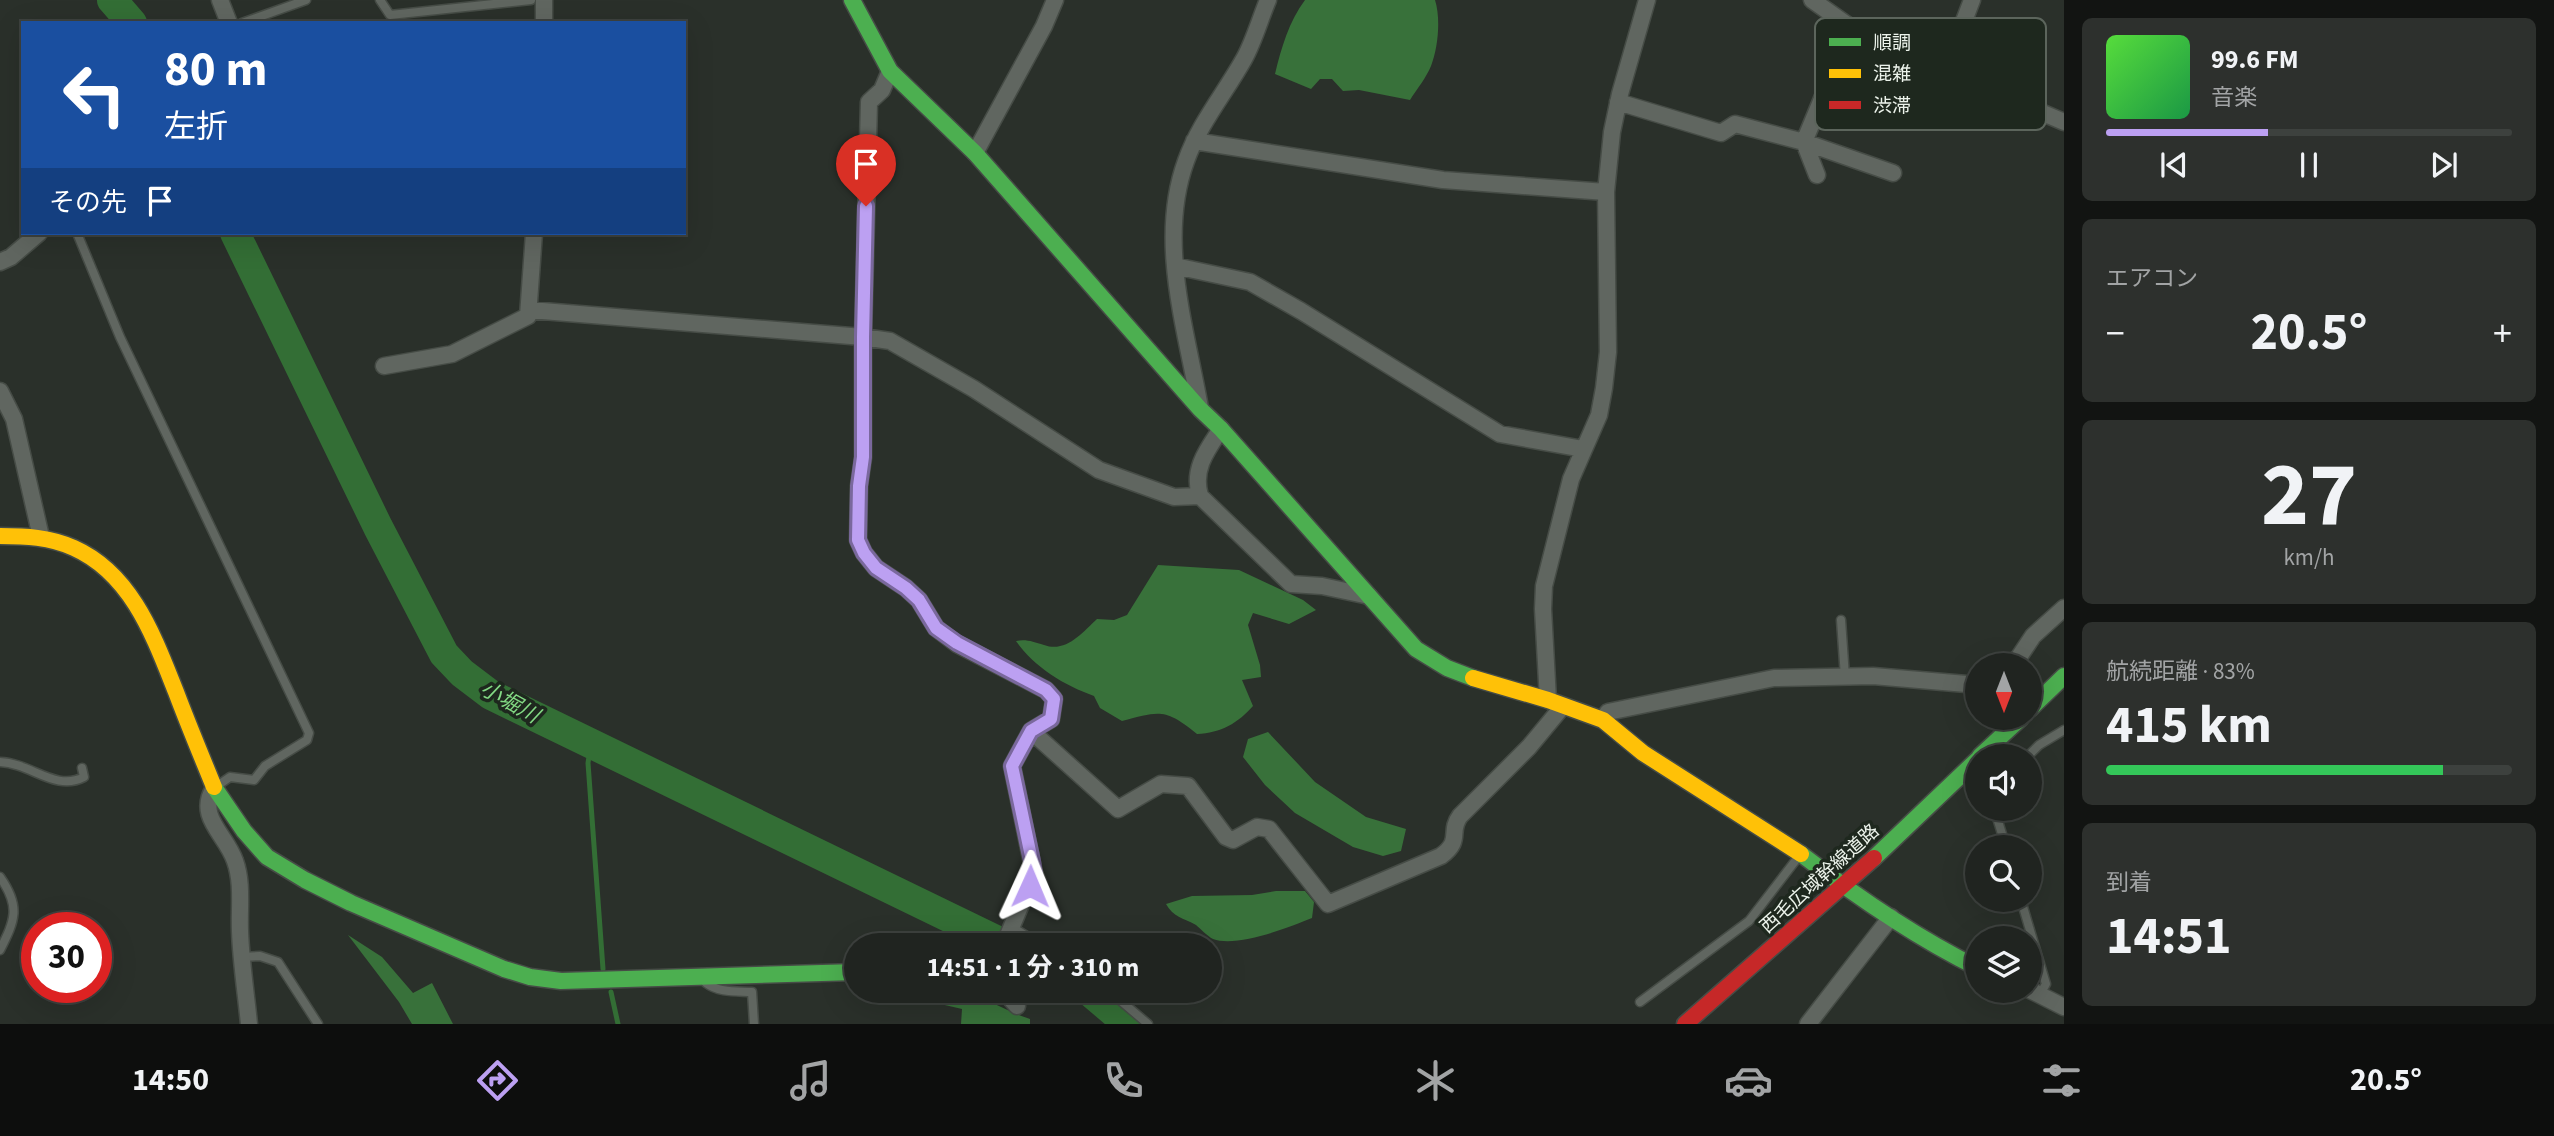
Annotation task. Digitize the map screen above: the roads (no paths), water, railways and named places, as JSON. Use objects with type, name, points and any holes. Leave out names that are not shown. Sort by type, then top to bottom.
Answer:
[{"type":"street","points":[[220,0],[228,21]]},
{"type":"street","points":[[544,0],[544,21]]},
{"type":"street","points":[[852,0],[890,71],[975,152],[1200,409],[1221,429],[1416,649],[1447,668],[1603,720],[1643,753],[1801,854],[1844,887],[1943,951],[1965,962]]},
{"type":"street","points":[[975,152],[1044,26],[1055,0]]},
{"type":"street","points":[[1200,409],[1185,336],[1173,248],[1179,188],[1185,162],[1194,141],[1245,57],[1268,0]]},
{"type":"street","points":[[1031,731],[1118,809],[1161,785],[1188,786],[1226,837],[1233,840],[1256,827],[1269,829],[1328,904],[1441,856],[1449,850],[1454,844],[1456,822],[1460,816],[1529,747],[1556,703],[1543,620],[1544,586],[1571,479],[1599,415],[1608,352],[1606,192],[1612,132],[1647,0]]},
{"type":"street","points":[[1812,0],[1838,18]]},
{"type":"street","points":[[1965,18],[1972,0]]},
{"type":"street","points":[[890,71],[882,90],[869,102],[863,457],[859,486],[858,540],[876,568],[919,600],[936,628],[957,643],[1046,690],[1054,699],[1051,719],[1031,731],[1012,766],[1034,873],[1010,933]]},
{"type":"street","points":[[1618,102],[1720,132],[1735,124],[1804,142],[1893,173]]},
{"type":"street","points":[[2046,114],[2064,122]]},
{"type":"street","points":[[1815,116],[1804,142],[1817,175]]},
{"type":"street","points":[[1194,141],[1443,180],[1606,192]]},
{"type":"street","points":[[0,262],[11,257],[38,235]]},
{"type":"street","points":[[384,366],[452,354],[528,316],[534,235]]},
{"type":"street","points":[[1175,267],[1250,282],[1500,435],[1583,449]]},
{"type":"street","points":[[530,310],[890,341],[974,389],[1099,470],[1174,497],[1200,496]]},
{"type":"street","points":[[0,391],[14,419],[41,537]]},
{"type":"street","points":[[1221,429],[1200,460],[1197,485],[1200,496],[1291,584],[1322,586],[1369,596]]},
{"type":"street","points":[[0,536],[41,537],[78,548],[113,573],[127,590],[150,631],[214,788],[244,831],[267,856],[351,903],[478,959],[530,977],[561,981],[844,972]]},
{"type":"street","points":[[2021,653],[2032,636],[2062,614]]},
{"type":"street","points":[[1603,720],[1608,712],[1774,678],[1873,676],[1965,684]]},
{"type":"street","points":[[2042,697],[2064,676]]},
{"type":"street","name":"西毛広域幹線道路","points":[[1993,744],[2008,730]]},
{"type":"street","name":"西毛広域幹線道路","points":[[1685,1024],[1844,887],[1965,770]]},
{"type":"street","points":[[214,788],[207,799],[210,818],[236,862],[240,886],[249,1024]]},
{"type":"street","points":[[1808,1024],[1891,917]]},
{"type":"street","points":[[2042,996],[2064,1007]]},
{"type":"lane","points":[[248,21],[306,0]]},
{"type":"lane","points":[[380,0],[390,15],[530,0]]},
{"type":"lane","points":[[78,235],[120,337],[309,733],[307,740],[265,766],[254,780],[230,778],[214,788]]},
{"type":"lane","points":[[1841,620],[1845,677]]},
{"type":"lane","points":[[2041,744],[2064,730]]},
{"type":"lane","points":[[0,762],[15,762],[61,783],[74,783],[84,777],[82,768]]},
{"type":"lane","points":[[1640,1002],[1749,921],[1801,854]]},
{"type":"lane","points":[[0,877],[13,901],[15,913],[12,926],[0,950]]},
{"type":"lane","points":[[243,957],[260,956],[278,962],[318,1024]]},
{"type":"lane","points":[[2042,971],[2046,984],[2042,987]]},
{"type":"lane","points":[[701,978],[712,987],[726,991],[752,992],[754,1024]]},
{"type":"lane","points":[[1123,1003],[1148,1024]]},
{"type":"waterway","name":"小堀川","points":[[112,0],[130,21]]},
{"type":"waterway","name":"小堀川","points":[[236,235],[378,527],[444,654],[462,673],[491,695],[981,933]]},
{"type":"waterway","points":[[591,743],[588,763],[603,969]]},
{"type":"waterway","points":[[611,992],[618,1024]]},
{"type":"waterway","name":"小堀川","points":[[1103,1003],[1128,1024]]}]
